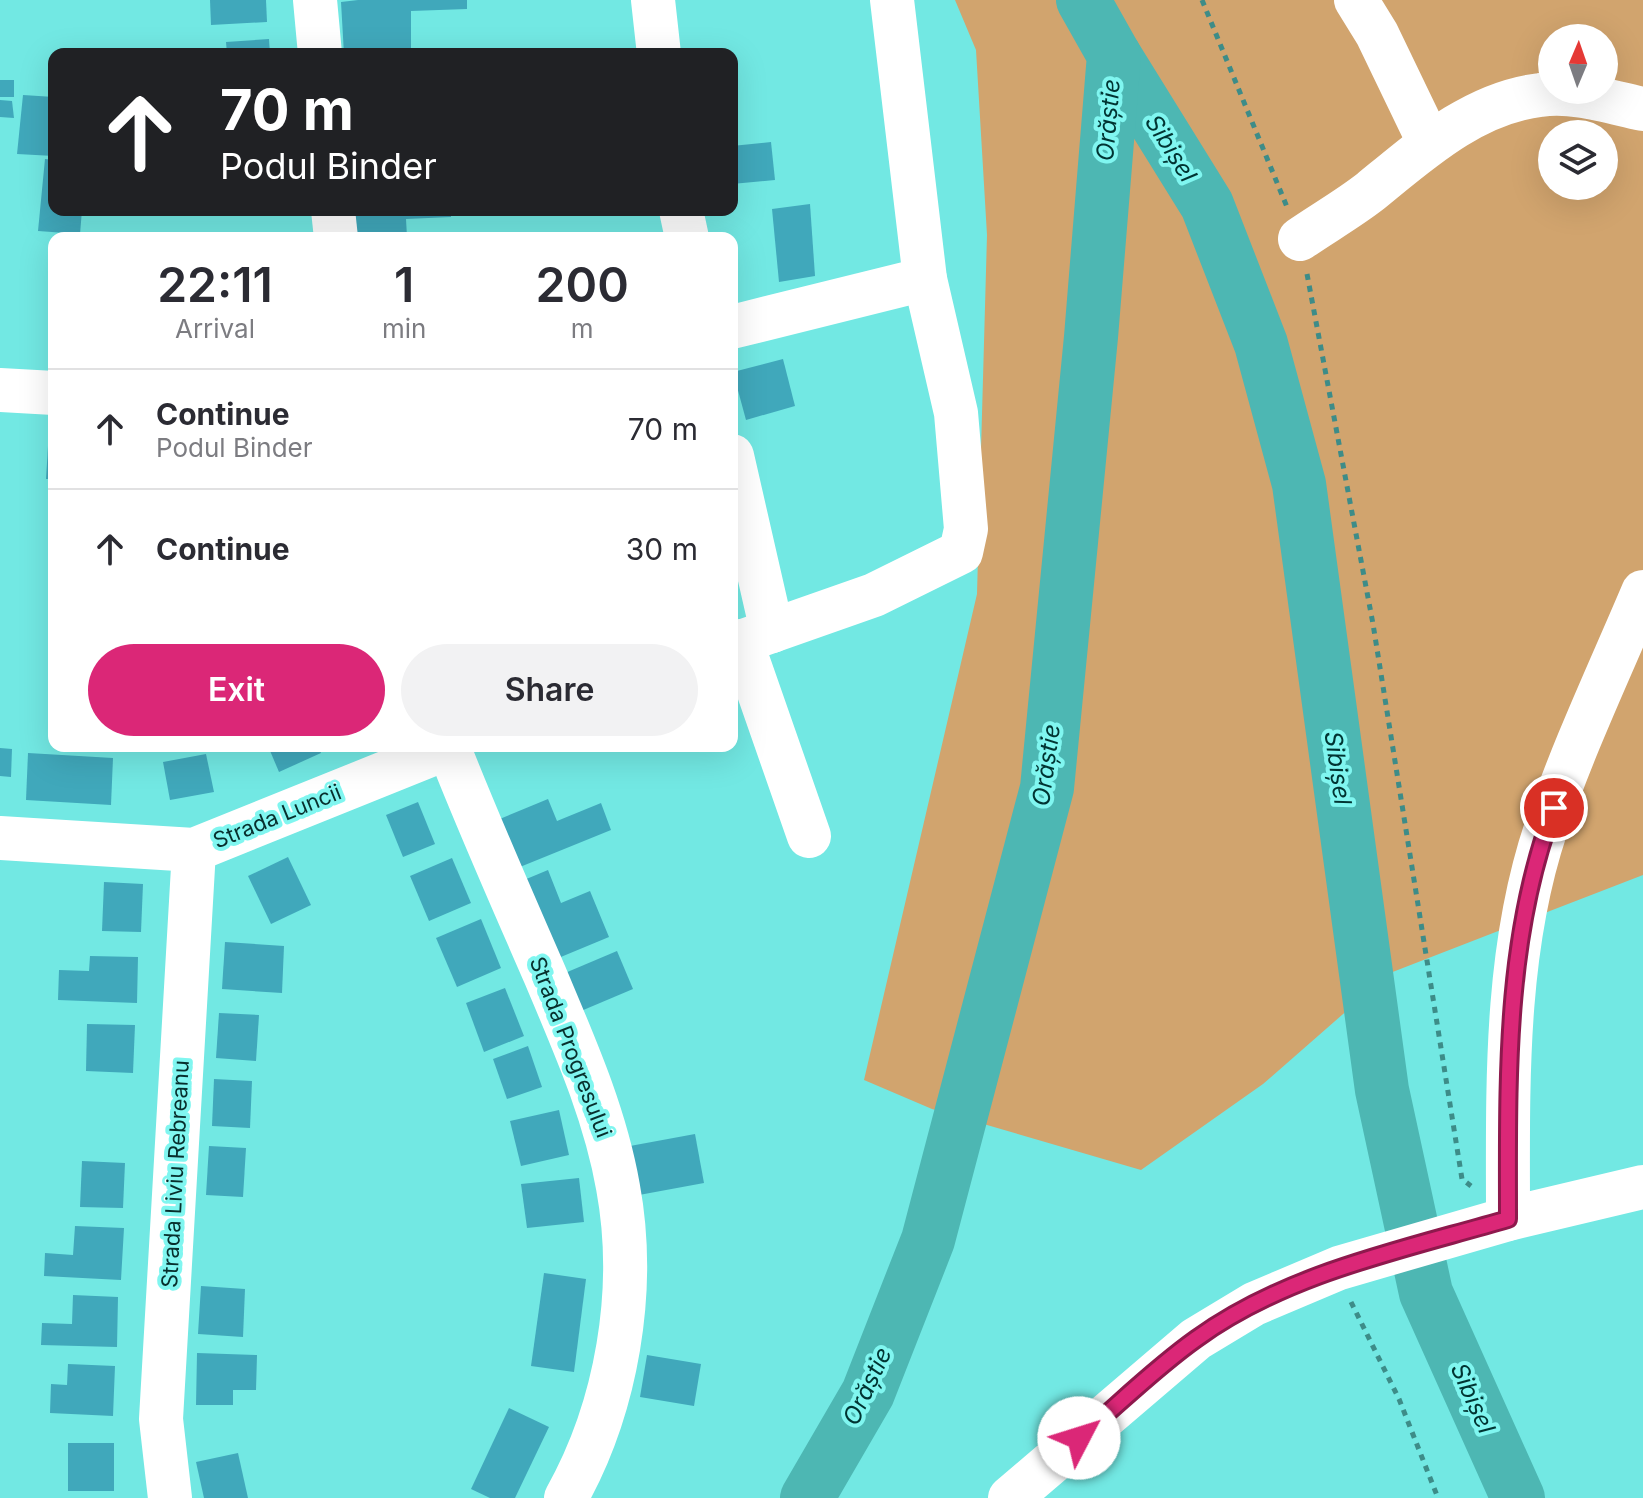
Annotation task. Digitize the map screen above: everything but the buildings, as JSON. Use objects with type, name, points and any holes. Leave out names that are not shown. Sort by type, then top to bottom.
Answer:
[{"type":"street","points":[[315,0],[319,48]]},
{"type":"street","points":[[653,0],[658,48]]},
{"type":"street","points":[[761,635],[874,595],[961,552],[966,529],[956,413],[925,279],[892,0]]},
{"type":"street","points":[[1356,0],[1377,34],[1429,142]]},
{"type":"street","points":[[1300,239],[1368,193],[1429,142],[1485,112],[1539,95],[1583,96],[1643,109]]},
{"type":"street","points":[[738,326],[925,279]]},
{"type":"street","points":[[0,390],[48,393]]},
{"type":"street","points":[[738,493],[761,635],[809,836]]},
{"type":"street","points":[[1508,1219],[1508,1055],[1516,968],[1529,894],[1546,829],[1643,592]]},
{"type":"street","name":"Strada Luncii","points":[[0,838],[194,850],[434,752]]},
{"type":"street","name":"Strada Progresului","points":[[452,752],[574,1043],[604,1125],[619,1188],[625,1253],[621,1328],[607,1398],[588,1457],[566,1498]]},
{"type":"street","name":"Strada Liviu Rebreanu","points":[[170,1498],[161,1419],[194,850]]},
{"type":"street","points":[[1010,1498],[1196,1339],[1254,1304],[1330,1271],[1508,1219],[1643,1187]]},
{"type":"path","points":[[1202,0],[1300,239],[1373,624],[1462,1179]]},
{"type":"path","points":[[1330,1271],[1352,1304],[1399,1399],[1438,1498]]},
{"type":"shaded area","points":[[955,0],[1643,0],[1643,875],[1390,973],[1263,1084],[1141,1170],[932,1109],[864,1080],[977,594],[987,235],[976,50]]},
{"type":"waterway","name":"Orăștie","points":[[807,1498],[868,1393],[928,1240],[1047,788],[1091,337],[1114,55],[1083,0]]},
{"type":"waterway","name":"Sibișel","points":[[1114,55],[1207,205],[1261,344],[1299,484],[1382,1090],[1426,1293],[1518,1498]]},
{"type":"route","points":[[1079,1438],[1196,1339],[1254,1304],[1339,1268],[1508,1219],[1508,1055],[1516,968],[1529,894],[1554,808]]}]
